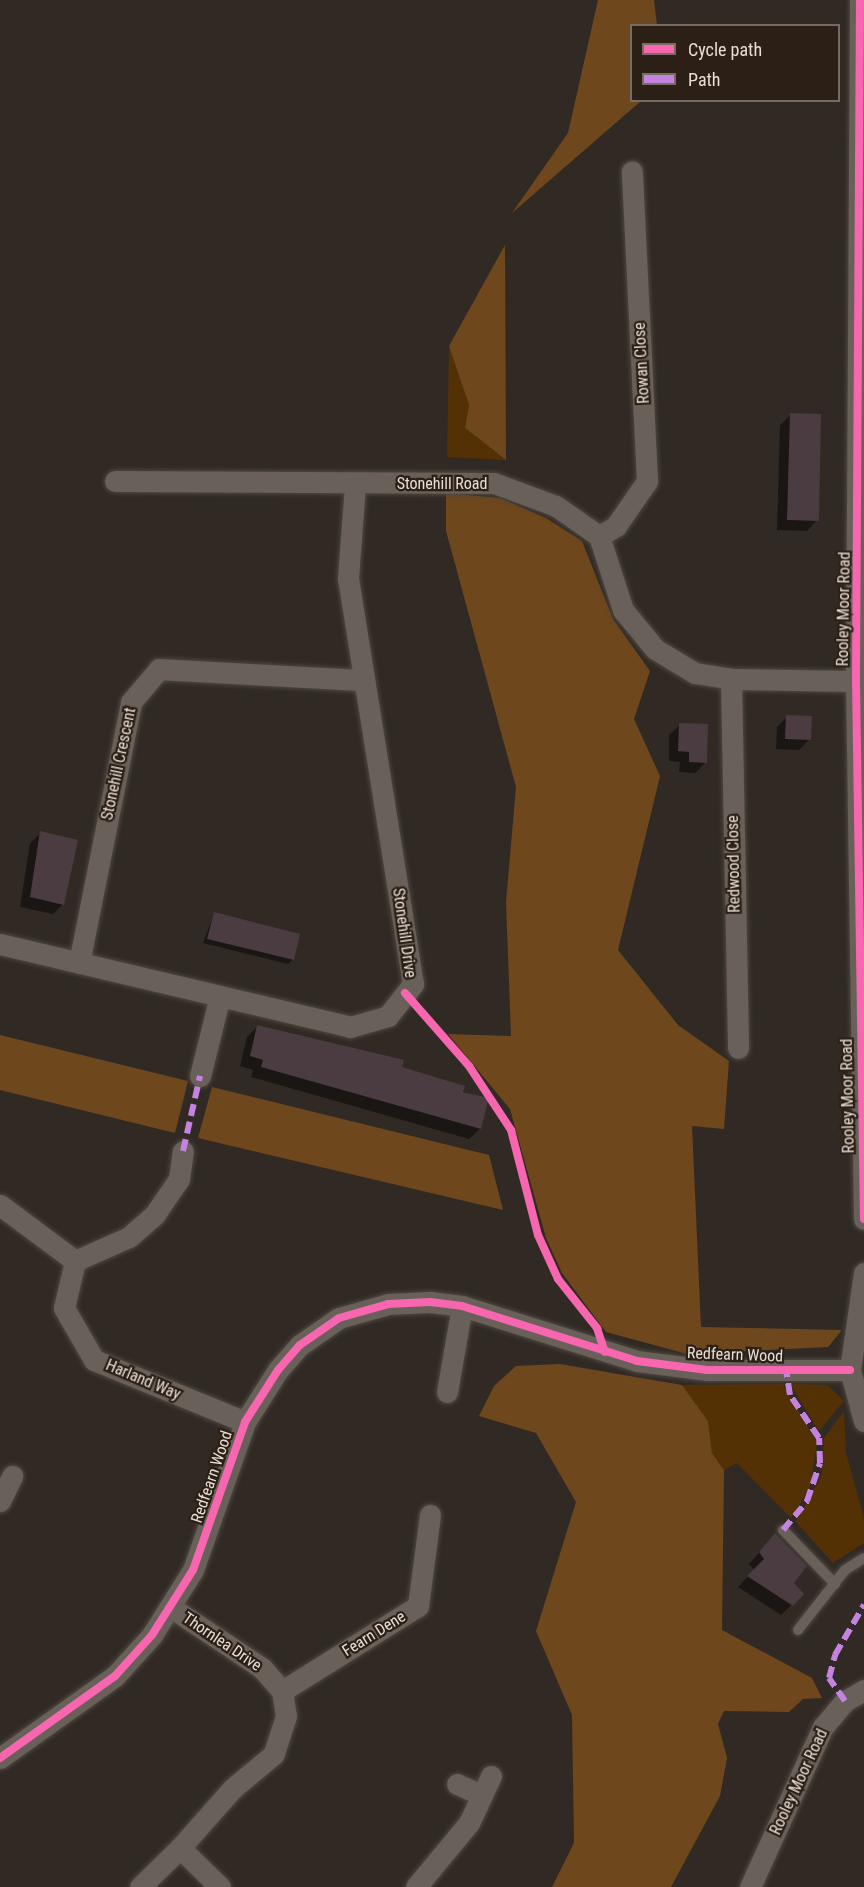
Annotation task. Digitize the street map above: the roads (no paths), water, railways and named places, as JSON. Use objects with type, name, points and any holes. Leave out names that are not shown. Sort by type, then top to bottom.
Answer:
[{"type":"street","name":"Rooley Moor Road","points":[[860,0],[861,267],[856,681],[861,883],[864,1219]]},
{"type":"street","name":"Rowan Close","points":[[599,536],[616,526],[647,481],[632,171]]},
{"type":"street","name":"Stonehill Road","points":[[115,481],[494,483],[556,506],[599,536]]},
{"type":"street","name":"Stonehill Drive","points":[[0,944],[350,1027],[388,1016],[413,984],[348,578],[355,484]]},
{"type":"street","points":[[599,536],[623,610],[655,649],[695,673],[730,679],[856,681]]},
{"type":"street","name":"Stonehill Crescent","points":[[79,963],[131,702],[159,669],[364,680]]},
{"type":"street","name":"Redwood Close","points":[[730,679],[738,1048]]},
{"type":"street","points":[[200,1076],[220,996]]},
{"type":"street","points":[[0,1205],[75,1261],[129,1237],[155,1214],[179,1179],[183,1150]]},
{"type":"street","name":"Harland Way","points":[[75,1261],[64,1308],[94,1360],[245,1422]]},
{"type":"street","points":[[864,1273],[850,1370],[864,1421]]},
{"type":"street","name":"Redfearn Wood","points":[[0,1758],[115,1676],[172,1608],[193,1570],[245,1422],[278,1370],[300,1345],[339,1318],[388,1304],[462,1306],[637,1361],[707,1370],[850,1370]]},
{"type":"street","points":[[447,1392],[462,1306]]},
{"type":"street","name":"Fearn Dene","points":[[282,1691],[418,1606],[430,1515]]},
{"type":"street","name":"Thornlea Drive","points":[[172,1608],[262,1668],[282,1691]]},
{"type":"street","name":"Rooley Moor Road","points":[[750,1887],[823,1727],[845,1701],[864,1690]]},
{"type":"street","points":[[140,1887],[180,1848],[233,1788],[274,1754],[286,1716],[282,1691]]},
{"type":"street","points":[[416,1887],[456,1842],[486,1786],[457,1784]]},
{"type":"street","points":[[180,1848],[220,1887]]},
{"type":"lane","points":[[783,1530],[835,1584]]},
{"type":"lane","points":[[798,1630],[835,1584],[864,1558]]}]
